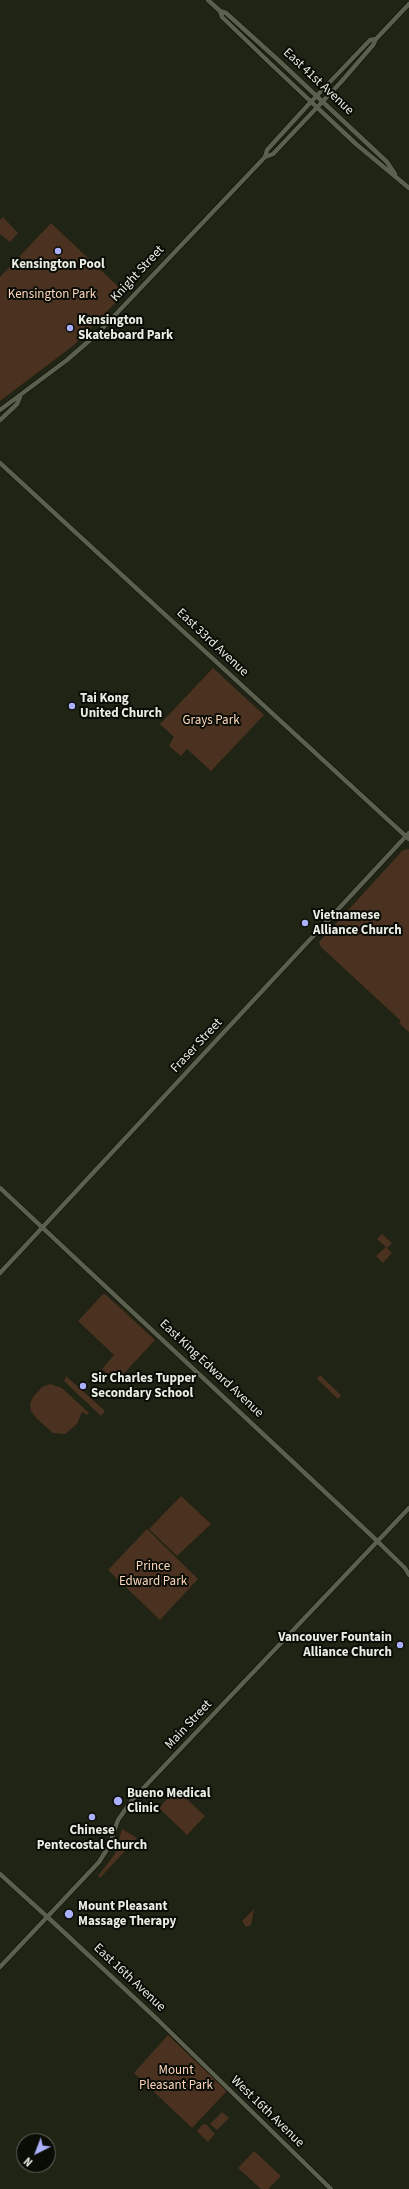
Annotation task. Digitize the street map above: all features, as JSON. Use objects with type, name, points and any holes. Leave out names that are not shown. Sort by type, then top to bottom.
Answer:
[{"type":"main road","name":"East 41st Avenue","points":[[208,0],[220,11],[226,21],[311,102],[383,167],[409,188]]},
{"type":"main road","name":"Knight Street","points":[[0,410],[20,397],[98,333],[265,157],[273,154],[409,4]]},
{"type":"main road","name":"East 41st Avenue","points":[[220,11],[226,13],[322,101],[387,162],[396,176]]},
{"type":"main road","name":"Knight Street","points":[[265,157],[267,150],[316,96],[370,40],[376,39]]},
{"type":"main road","name":"Knight Street","points":[[0,420],[17,404],[20,397]]},
{"type":"main road","name":"East 33rd Avenue","points":[[0,463],[408,836]]},
{"type":"main road","name":"Fraser Street","points":[[0,1273],[408,836]]},
{"type":"main road","name":"East King Edward Avenue","points":[[0,1188],[407,1568],[409,1575]]},
{"type":"main road","name":"Main Street","points":[[0,1967],[99,1862],[108,1846],[118,1820],[128,1804],[409,1508]]},
{"type":"main road","name":"East 16th Avenue","points":[[0,1874],[48,1917],[172,2034]]},
{"type":"main road","name":"West 16th Avenue","points":[[172,2034],[331,2189]]},
{"type":"green space","points":[[3,217],[18,233],[10,242],[0,234],[0,220]]},
{"type":"green space","name":"Kensington Park","points":[[51,223],[125,293],[74,345],[0,401],[0,277]]},
{"type":"green space","name":"Grays Park","points":[[213,668],[264,715],[211,771],[187,749],[181,756],[169,746],[174,737],[160,724]]},
{"type":"green space","points":[[409,849],[409,1032],[399,1023],[401,1021],[321,947],[319,942],[403,850]]},
{"type":"green space","points":[[382,1234],[392,1243],[387,1248],[392,1253],[383,1263],[376,1256],[386,1247],[377,1239]]},
{"type":"green space","points":[[104,1293],[155,1340],[116,1382],[102,1369],[114,1355],[78,1321]]},
{"type":"green space","points":[[320,1375],[341,1395],[338,1399],[317,1379]]},
{"type":"green space","points":[[66,1376],[105,1411],[101,1416],[64,1381]]},
{"type":"green space","points":[[50,1384],[62,1388],[89,1413],[87,1415],[82,1412],[77,1424],[65,1434],[53,1433],[37,1419],[31,1411],[30,1404],[33,1397],[42,1387]]},
{"type":"green space","points":[[181,1496],[211,1524],[177,1556],[149,1529]]},
{"type":"green space","name":"Prince Edward Park","points":[[147,1529],[198,1579],[160,1620],[108,1570]]},
{"type":"green space","points":[[176,1789],[205,1816],[187,1835],[159,1808]]},
{"type":"green space","points":[[122,1829],[137,1838],[100,1878],[98,1876],[115,1854]]},
{"type":"green space","points":[[254,1909],[251,1925],[246,1927],[242,1921]]},
{"type":"green space","name":"Mount Pleasant Park","points":[[168,2035],[227,2091],[192,2128],[134,2073]]},
{"type":"green space","points":[[222,2112],[229,2118],[217,2130],[210,2124]]},
{"type":"green space","points":[[206,2124],[215,2134],[208,2142],[197,2131],[202,2125]]},
{"type":"green space","points":[[254,2151],[281,2176],[268,2189],[261,2189],[238,2168]]},
{"type":"place","name":"Kensington Pool","points":[[58,251]]},
{"type":"place","name":"Kensington Skateboard Park","points":[[70,328]]},
{"type":"place","name":"Tai Kong United Church","points":[[72,706]]},
{"type":"place","name":"Vietnamese Alliance Church","points":[[305,923]]},
{"type":"place","name":"Sir Charles Tupper Secondary School","points":[[83,1386]]},
{"type":"place","name":"Vancouver Fountain Alliance Church","points":[[400,1645]]},
{"type":"place","name":"Bueno Medical Clinic","points":[[118,1801]]},
{"type":"place","name":"Chinese Pentecostal Church","points":[[92,1817]]},
{"type":"place","name":"Mount Pleasant Massage Therapy","points":[[69,1914]]}]
